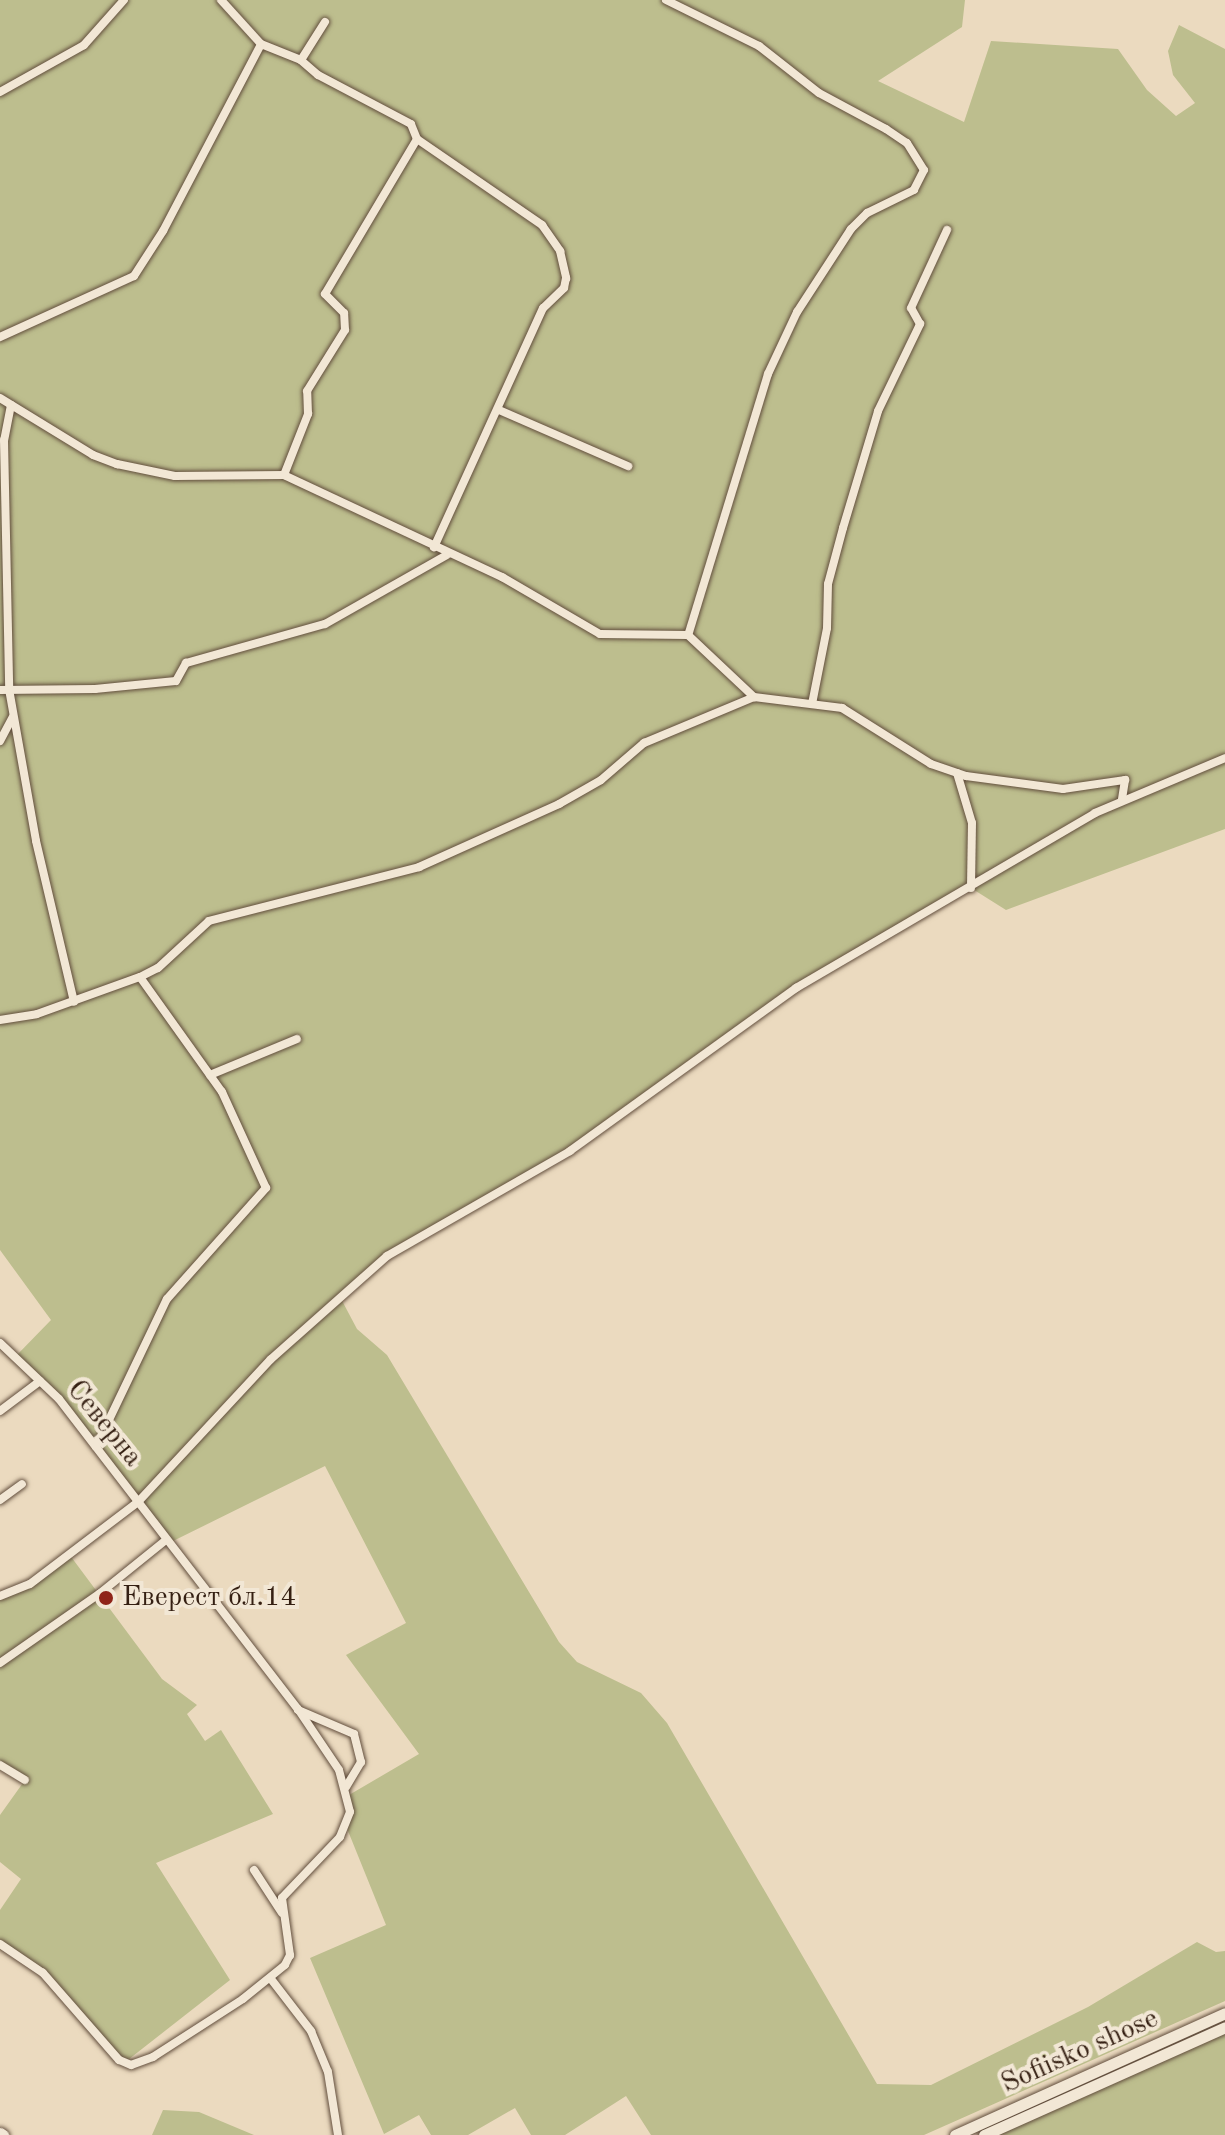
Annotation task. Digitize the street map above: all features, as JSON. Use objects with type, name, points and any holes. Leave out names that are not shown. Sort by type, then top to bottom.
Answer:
[{"type":"main road","name":"Sofiisko shose","points":[[955,2135],[1225,2013]]},
{"type":"main road","name":"Sofiisko shose","points":[[984,2135],[1225,2027]]},
{"type":"street","points":[[0,92],[84,45],[124,0]]},
{"type":"street","points":[[221,0],[261,44],[301,60],[318,75],[411,124],[417,139],[542,225],[560,251],[564,288],[543,308],[434,547]]},
{"type":"street","points":[[666,0],[759,46],[819,93],[886,129],[907,143],[924,170],[914,190],[867,213],[851,229],[787,331],[768,374],[688,635]]},
{"type":"street","points":[[301,60],[325,22]]},
{"type":"street","points":[[0,337],[134,276],[171,217],[261,44]]},
{"type":"street","points":[[284,475],[308,414],[307,391],[345,330],[344,313],[325,294],[417,139]]},
{"type":"street","points":[[812,704],[827,628],[826,595],[843,528],[878,411],[920,324],[911,308],[947,230]]},
{"type":"street","points":[[0,398],[93,455],[117,464],[175,476],[284,475],[447,555],[502,577],[600,634],[618,639],[688,635],[754,697]]},
{"type":"street","points":[[11,405],[4,440],[5,689],[14,715],[42,871],[74,1002]]},
{"type":"street","points":[[499,410],[628,466]]},
{"type":"street","points":[[5,689],[95,689],[176,681],[186,663],[325,624],[447,555]]},
{"type":"street","points":[[0,1020],[74,1002],[140,977],[158,968],[209,921],[419,867],[569,798],[601,780],[644,743],[754,697],[842,708],[914,757],[962,774],[1063,789],[1125,780],[1122,800]]},
{"type":"street","points":[[0,741],[14,715]]},
{"type":"street","points":[[0,1596],[30,1584],[138,1502],[282,1348],[387,1256],[570,1151],[761,1010],[1122,800],[1225,758]]},
{"type":"street","points":[[962,774],[972,823],[971,888]]},
{"type":"street","points":[[96,1447],[141,1343],[167,1299],[266,1191],[250,1146],[210,1075],[140,977]]},
{"type":"street","points":[[210,1075],[297,1039]]},
{"type":"street","name":"Северна","points":[[0,1343],[40,1381],[96,1447],[298,1709],[346,1787]]},
{"type":"street","points":[[0,1411],[40,1381]]},
{"type":"street","points":[[0,1500],[22,1484]]},
{"type":"street","points":[[0,1663],[99,1594],[166,1540]]},
{"type":"street","points":[[282,1914],[289,1886],[346,1826],[350,1812],[346,1787],[361,1762],[354,1734],[298,1709]]},
{"type":"street","points":[[0,1765],[25,1780]]},
{"type":"street","points":[[0,1944],[43,1973],[119,2060],[131,2065],[153,2057],[271,1979],[290,1955],[282,1914],[254,1870]]},
{"type":"street","points":[[271,1979],[311,2031],[328,2072],[338,2135]]},
{"type":"green space","points":[[0,0],[965,0],[962,27],[878,81],[964,122],[991,41],[1118,49],[1147,90],[1176,116],[1195,103],[1173,75],[1168,51],[1179,25],[1225,49],[1225,829],[1006,910],[971,888],[796,988],[570,1151],[420,1233],[339,1295],[357,1329],[387,1355],[559,1642],[577,1662],[641,1693],[667,1723],[877,2084],[931,2085],[1088,2007],[1197,1942],[1216,1952],[1225,1951],[1225,2001],[924,2135],[651,2135],[626,2096],[565,2135],[531,2135],[515,2108],[468,2135],[431,2135],[419,2115],[384,2134],[310,1958],[386,1925],[346,1826],[349,1795],[419,1754],[346,1655],[406,1623],[325,1466],[169,1543],[59,1399],[15,1357],[51,1320],[0,1250]]},
{"type":"green space","points":[[69,1554],[162,1679],[197,1705],[187,1714],[205,1741],[221,1730],[273,1814],[156,1863],[230,1980],[124,2063],[43,1973],[0,1943],[0,1910],[21,1879],[0,1862],[0,1815],[25,1780],[0,1765],[0,1596],[14,1592]]},
{"type":"green space","points":[[1225,2027],[1225,2135],[984,2135]]},
{"type":"green space","points":[[163,2110],[199,2112],[254,2135],[152,2135]]},
{"type":"place","name":"Еверест бл.14","points":[[106,1598]]}]
